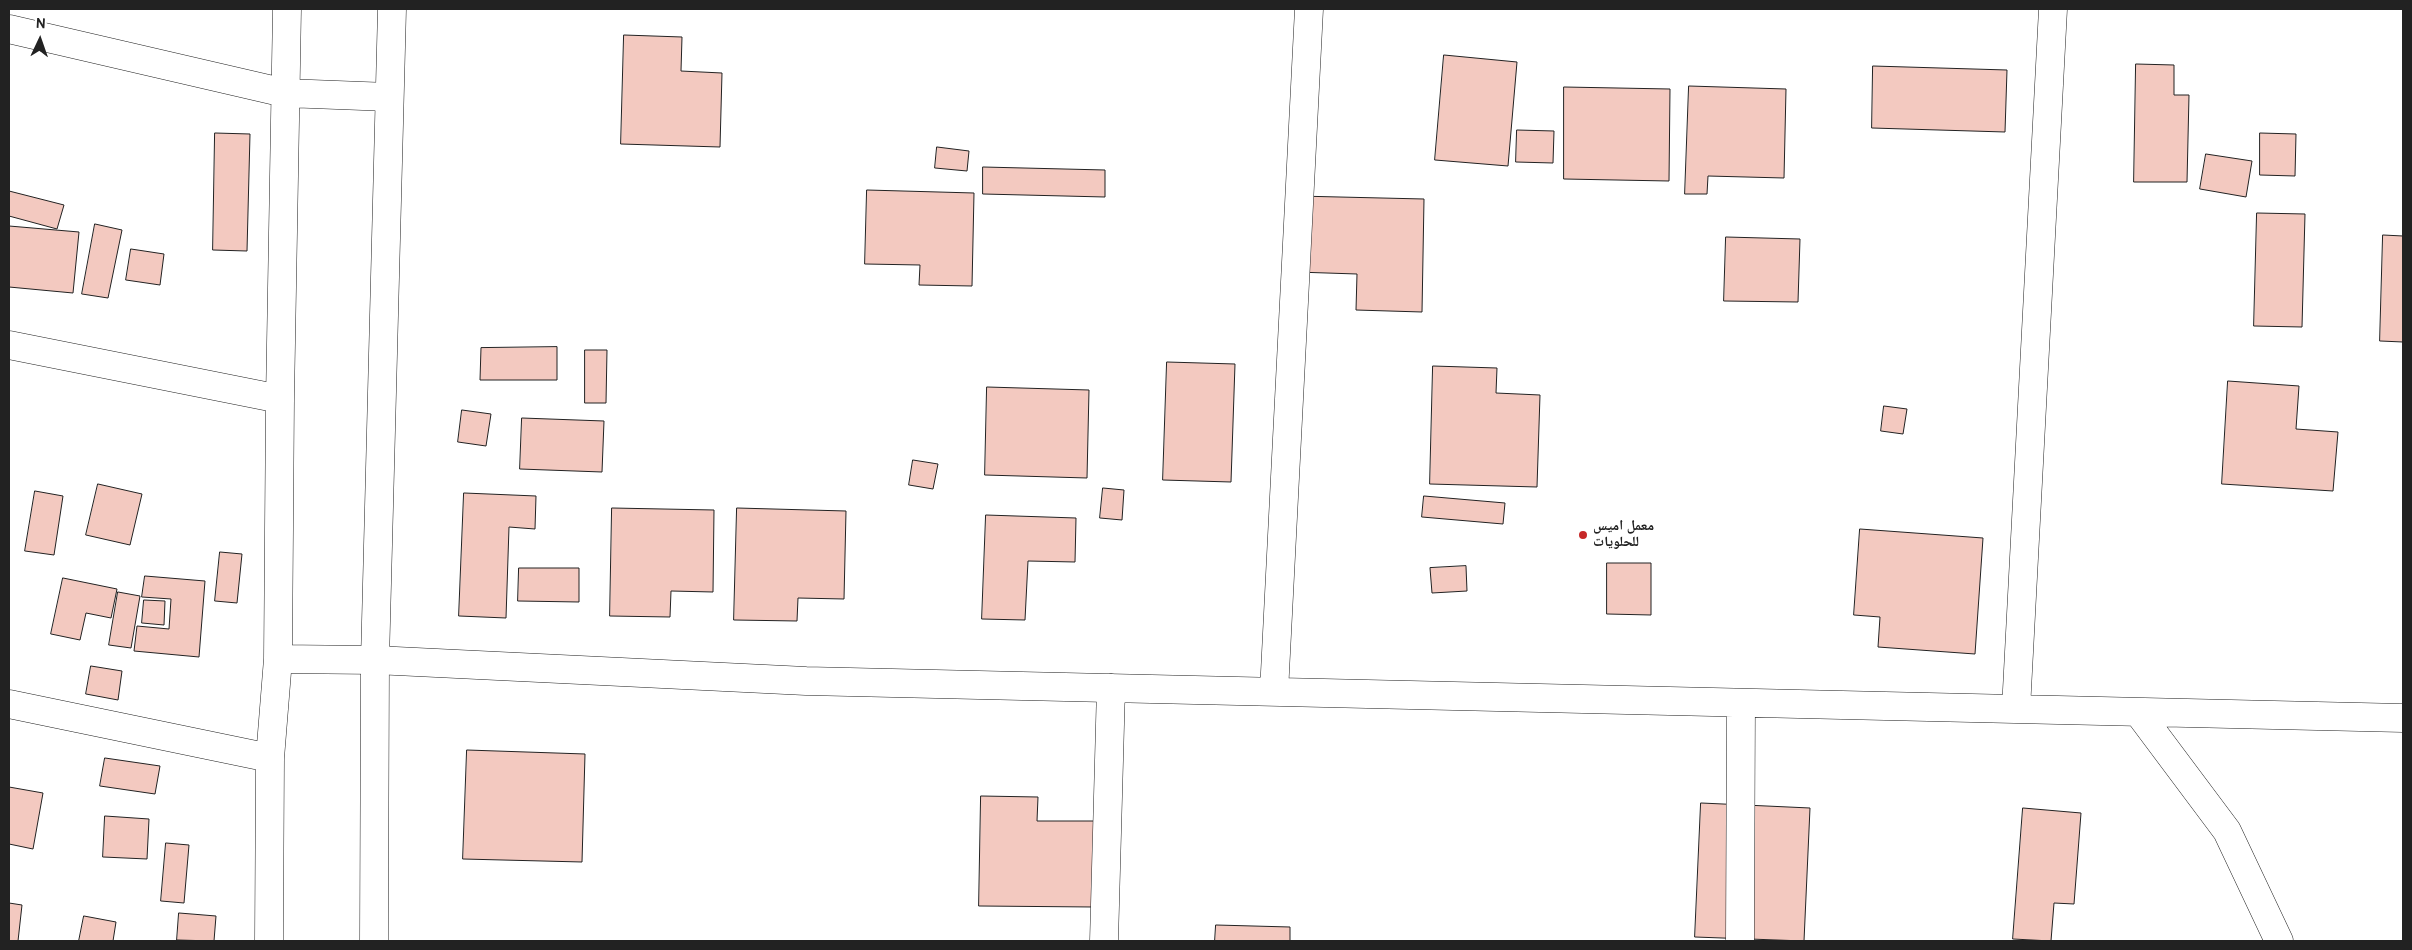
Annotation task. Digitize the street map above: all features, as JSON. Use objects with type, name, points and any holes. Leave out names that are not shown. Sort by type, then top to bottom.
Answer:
[{"type":"street","points":[[269,941],[270,758],[278,659],[280,399],[287,9]]},
{"type":"street","points":[[374,941],[375,660],[388,97],[392,9]]},
{"type":"street","points":[[1274,692],[1309,9]]},
{"type":"street","points":[[2016,709],[2053,9]]},
{"type":"street","points":[[9,30],[285,93],[388,97]]},
{"type":"street","points":[[9,345],[280,399]]},
{"type":"street","points":[[278,659],[375,660],[806,681],[2403,718]]},
{"type":"street","points":[[1104,941],[1111,688]]},
{"type":"street","points":[[1740,941],[1741,703]]},
{"type":"street","points":[[9,704],[270,758]]},
{"type":"street","points":[[2138,712],[2227,831],[2279,941]]},
{"type":"building","points":[[624,35],[682,37],[681,71],[722,73],[720,147],[621,144]]},
{"type":"building","points":[[1444,55],[1517,62],[1508,166],[1435,160]]},
{"type":"building","points":[[2136,64],[2174,65],[2174,95],[2189,95],[2187,182],[2134,182]]},
{"type":"building","points":[[1873,66],[2007,70],[2005,132],[1872,128]]},
{"type":"building","points":[[1689,86],[1786,89],[1784,178],[1708,176],[1707,194],[1685,194]]},
{"type":"building","points":[[1564,87],[1670,89],[1669,181],[1564,179]]},
{"type":"building","points":[[1517,130],[1554,131],[1553,163],[1516,162]]},
{"type":"building","points":[[215,133],[250,134],[247,251],[213,250]]},
{"type":"building","points":[[2260,133],[2296,134],[2295,176],[2260,175]]},
{"type":"building","points":[[937,147],[969,151],[967,171],[935,168]]},
{"type":"building","points":[[2206,154],[2252,161],[2246,197],[2200,189]]},
{"type":"building","points":[[983,167],[1105,170],[1105,197],[983,194]]},
{"type":"building","points":[[867,190],[974,193],[972,286],[919,285],[920,265],[865,264]]},
{"type":"building","points":[[9,191],[64,205],[57,229],[9,216]]},
{"type":"building","points":[[1297,196],[1424,199],[1422,312],[1356,310],[1357,274],[1296,272]]},
{"type":"building","points":[[2257,213],[2305,214],[2302,327],[2254,326]]},
{"type":"building","points":[[95,224],[122,230],[108,298],[82,294]]},
{"type":"building","points":[[9,226],[79,232],[73,293],[9,287]]},
{"type":"building","points":[[2383,235],[2403,236],[2403,342],[2380,341]]},
{"type":"building","points":[[1726,237],[1800,239],[1798,302],[1724,301]]},
{"type":"building","points":[[131,249],[164,254],[160,285],[126,280]]},
{"type":"building","points":[[557,347],[557,380],[480,380],[481,348]]},
{"type":"building","points":[[585,350],[607,350],[606,403],[585,403]]},
{"type":"building","points":[[1167,362],[1235,364],[1231,482],[1163,480]]},
{"type":"building","points":[[1433,366],[1497,368],[1496,393],[1540,395],[1537,487],[1430,484]]},
{"type":"building","points":[[2228,381],[2299,386],[2296,429],[2338,432],[2333,491],[2222,484]]},
{"type":"building","points":[[987,387],[1089,390],[1087,478],[985,475]]},
{"type":"building","points":[[1884,406],[1907,409],[1903,434],[1881,431]]},
{"type":"building","points":[[462,410],[491,414],[486,446],[458,442]]},
{"type":"building","points":[[522,418],[604,421],[602,472],[520,469]]},
{"type":"building","points":[[913,460],[938,464],[933,489],[909,485]]},
{"type":"building","points":[[98,484],[142,494],[130,545],[86,535]]},
{"type":"building","points":[[1103,488],[1124,490],[1122,520],[1100,518]]},
{"type":"building","points":[[35,491],[63,496],[54,555],[25,551]]},
{"type":"building","points":[[464,493],[536,496],[535,529],[509,527],[506,618],[459,616]]},
{"type":"building","points":[[1424,496],[1505,503],[1503,524],[1422,517]]},
{"type":"building","points":[[612,508],[714,510],[713,592],[671,591],[670,617],[610,616]]},
{"type":"building","points":[[737,508],[846,511],[844,599],[798,598],[797,621],[734,620]]},
{"type":"building","points":[[986,515],[1076,518],[1075,562],[1028,561],[1025,620],[982,619]]},
{"type":"building","points":[[1860,529],[1983,538],[1975,654],[1878,647],[1880,617],[1854,615]]},
{"type":"building","points":[[220,552],[242,554],[237,603],[215,601]]},
{"type":"building","points":[[1607,563],[1651,563],[1651,615],[1607,614]]},
{"type":"building","points":[[1466,566],[1467,591],[1432,593],[1430,568]]},
{"type":"building","points":[[519,568],[579,568],[579,602],[518,601]]},
{"type":"building","points":[[145,576],[205,581],[199,657],[134,651],[137,626],[169,629],[171,599],[142,597]]},
{"type":"building","points":[[63,578],[117,589],[111,618],[86,613],[80,640],[51,634]]},
{"type":"building","points":[[118,592],[140,596],[131,648],[109,645]]},
{"type":"building","points":[[144,600],[165,601],[164,625],[142,623]]},
{"type":"building","points":[[91,666],[122,671],[118,700],[86,694]]},
{"type":"building","points":[[467,750],[585,754],[582,862],[463,859]]},
{"type":"building","points":[[105,758],[160,766],[155,794],[100,786]]},
{"type":"building","points":[[9,787],[43,793],[33,849],[9,844]]},
{"type":"building","points":[[981,796],[1038,797],[1037,821],[1095,821],[1093,907],[979,906]]},
{"type":"building","points":[[1701,803],[1810,808],[1804,941],[1695,937]]},
{"type":"building","points":[[2023,808],[2081,813],[2074,904],[2054,903],[2051,941],[2013,939]]},
{"type":"building","points":[[105,816],[149,819],[147,859],[103,857]]},
{"type":"building","points":[[166,843],[189,845],[184,903],[161,901]]},
{"type":"building","points":[[9,903],[22,905],[18,941],[9,941]]},
{"type":"building","points":[[179,913],[216,916],[214,941],[177,940]]},
{"type":"building","points":[[84,916],[116,922],[113,941],[79,941]]},
{"type":"building","points":[[1216,925],[1290,927],[1290,941],[1215,941]]},
{"type":"place","name":"معمل اميس للحلويات","points":[[1583,535]]}]
